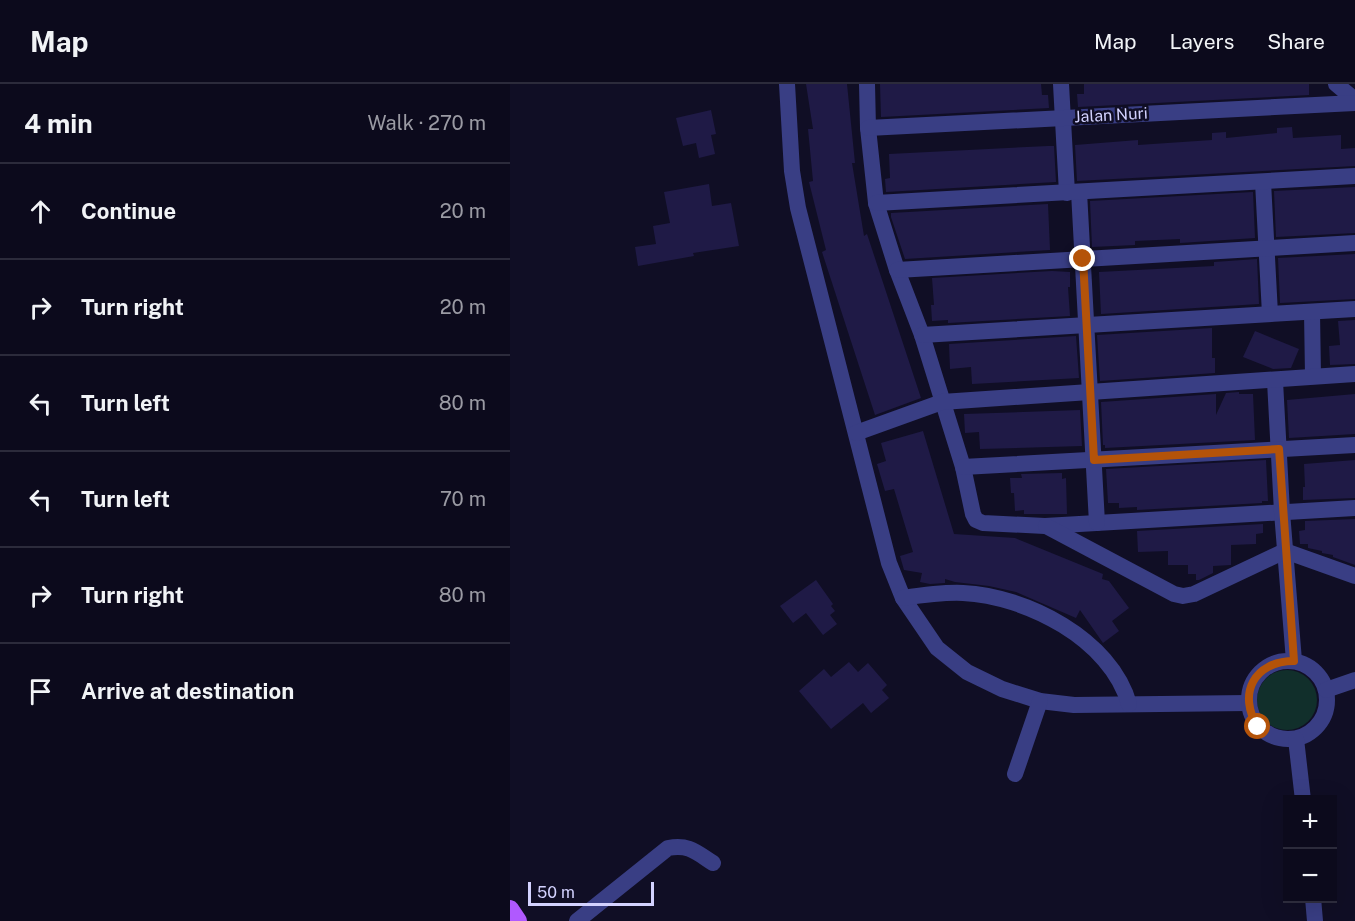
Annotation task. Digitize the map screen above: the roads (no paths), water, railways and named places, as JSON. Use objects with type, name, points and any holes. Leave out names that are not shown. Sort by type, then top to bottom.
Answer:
[{"type":"main road","points":[[510,909],[518,921]]},
{"type":"street","points":[[787,84],[792,171],[798,208],[890,563],[903,598],[937,648],[967,672],[1002,689],[1040,701],[1074,705],[1248,703]]},
{"type":"street","points":[[867,84],[868,128],[876,203],[897,270],[922,335],[963,467],[976,520],[983,523],[1046,526],[1355,508]]},
{"type":"street","points":[[1061,84],[1063,117],[1083,259],[1097,523]]},
{"type":"street","points":[[1336,84],[1355,101]]},
{"type":"street","name":"Jalan Nuri","points":[[868,128],[1355,101]]},
{"type":"street","points":[[876,203],[1355,176]]},
{"type":"street","points":[[1263,182],[1270,314]]},
{"type":"street","points":[[897,270],[1355,243]]},
{"type":"street","points":[[922,335],[1355,309]]},
{"type":"street","points":[[1312,312],[1313,376]]},
{"type":"street","points":[[856,433],[942,402],[1355,374]]},
{"type":"street","points":[[1275,381],[1282,512],[1294,661]]},
{"type":"street","points":[[963,467],[1355,445]]},
{"type":"street","points":[[1046,526],[1174,594],[1183,596],[1194,594],[1285,550],[1355,576]]},
{"type":"street","points":[[903,598],[936,593],[964,593],[1017,603],[1039,612],[1087,643],[1125,688],[1130,704]]},
{"type":"street","points":[[1282,661],[1294,661],[1314,671],[1326,690],[1327,702],[1325,714],[1318,726],[1308,734],[1296,739],[1282,740],[1269,735],[1251,716],[1248,703],[1249,691],[1253,680],[1261,671],[1282,661]]},
{"type":"street","points":[[1326,690],[1355,680]]},
{"type":"street","points":[[1016,774],[1040,701]]},
{"type":"street","points":[[1296,739],[1302,795]]},
{"type":"street","points":[[577,921],[668,848],[680,846],[690,848],[713,863]]},
{"type":"street","points":[[1313,903],[1315,921]]}]
